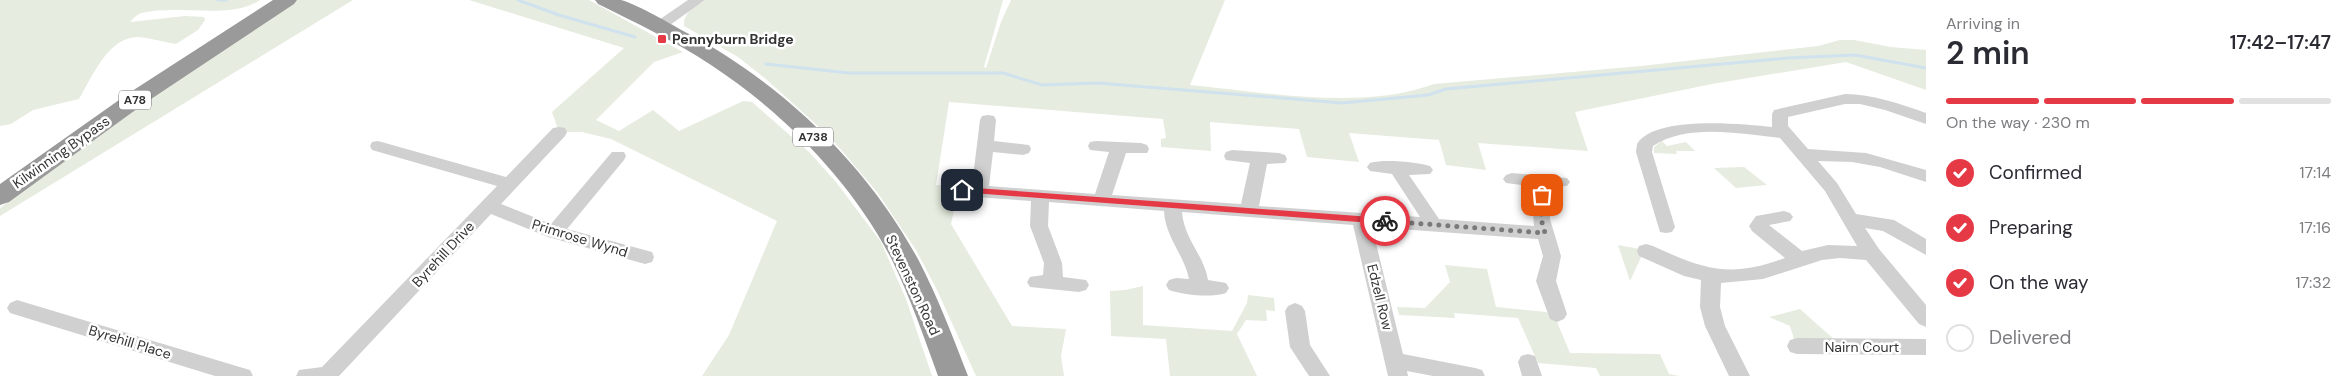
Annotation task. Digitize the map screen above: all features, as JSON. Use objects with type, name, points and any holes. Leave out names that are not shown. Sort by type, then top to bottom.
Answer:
[{"type":"highway","name":"Stevenston Road","points":[[605,0],[706,52],[746,80],[819,142],[842,168],[870,205],[896,245],[921,295],[953,376]]},
{"type":"highway","name":"Kilwinning Bypass","points":[[0,180],[128,90],[276,3]]},
{"type":"highway","name":"Kilwinning Bypass","points":[[0,196],[137,98],[276,3]]},
{"type":"street","points":[[658,27],[698,0]]},
{"type":"street","points":[[1924,313],[1872,254],[1831,187],[1784,133],[1778,122],[1782,112],[1845,99],[1878,102],[1926,119]]},
{"type":"street","points":[[980,191],[988,120]]},
{"type":"street","points":[[1666,227],[1644,152],[1645,144],[1649,139],[1661,134],[1718,127],[1784,133]]},
{"type":"street","name":"Byrehill Drive","points":[[326,376],[559,132]]},
{"type":"street","points":[[378,146],[509,184]]},
{"type":"street","points":[[986,146],[1023,149]]},
{"type":"street","points":[[1096,146],[1140,149]]},
{"type":"street","points":[[1102,200],[1119,148]]},
{"type":"street","points":[[1804,155],[1865,157],[1896,165],[1926,176]]},
{"type":"street","points":[[554,232],[618,156]]},
{"type":"street","points":[[1232,156],[1279,159]]},
{"type":"street","points":[[1251,211],[1250,192],[1260,165],[1259,158]]},
{"type":"street","points":[[1376,167],[1424,170]]},
{"type":"street","points":[[1398,168],[1400,176],[1426,211],[1432,224]]},
{"type":"street","points":[[1512,179],[1561,182]]},
{"type":"street","points":[[1539,181],[1542,195],[1541,219],[1552,256],[1546,274],[1546,281],[1557,314]]},
{"type":"street","points":[[962,190],[1545,233]]},
{"type":"street","points":[[1040,195],[1039,226],[1054,262],[1045,283],[1079,285]]},
{"type":"street","name":"Primrose Wynd","points":[[488,206],[554,232],[645,257]]},
{"type":"street","points":[[1173,206],[1176,231],[1193,258],[1199,276],[1199,287]]},
{"type":"street","points":[[1784,216],[1762,220],[1758,226],[1798,258]]},
{"type":"street","name":"Edzell Row","points":[[1360,219],[1396,368]]},
{"type":"street","points":[[1851,219],[1888,225],[1926,248]]},
{"type":"street","points":[[1646,251],[1692,271],[1709,276],[1763,272],[1798,258],[1838,251],[1872,254]]},
{"type":"street","points":[[1709,276],[1712,286],[1710,304],[1716,329],[1725,351],[1740,376]]},
{"type":"street","points":[[1176,285],[1220,288]]},
{"type":"street","name":"Byrehill Place","points":[[17,308],[243,376]]},
{"type":"street","points":[[1295,311],[1300,347],[1320,376]]},
{"type":"street","name":"Nairn Court","points":[[1797,346],[1926,346]]},
{"type":"street","points":[[1396,368],[1475,376]]},
{"type":"street","points":[[306,376],[318,374],[326,376]]},
{"type":"shaded area","points":[[0,0],[260,0],[248,6],[219,11],[171,10],[140,14],[130,22],[185,16],[204,17],[205,20],[198,30],[176,44],[148,38],[127,39],[118,44],[102,60],[79,99],[33,110],[11,124],[0,126]]},
{"type":"shaded area","points":[[297,0],[353,0],[0,216],[0,208],[73,154],[184,75]]},
{"type":"shaded area","points":[[469,0],[589,0],[683,52],[654,62],[596,120],[619,131],[653,110],[679,131],[743,101],[752,102],[809,152],[836,182],[881,242],[906,299],[932,376],[702,376],[729,335],[777,221],[611,139],[582,132],[559,132],[552,112],[624,48]]},
{"type":"shaded area","points":[[706,0],[1003,0],[984,67],[986,68],[1001,22],[1011,0],[1225,0],[1190,85],[1281,95],[1345,98],[1376,97],[1406,92],[1434,84],[1641,66],[1818,46],[1840,40],[1854,40],[1891,47],[1926,50],[1926,90],[1846,62],[1712,84],[1575,112],[1588,151],[1478,143],[1486,170],[1446,165],[1439,140],[1349,133],[1359,162],[1307,157],[1299,129],[1210,122],[1211,151],[1161,147],[1161,139],[1166,138],[1163,119],[949,102],[936,185],[959,186],[951,224],[1012,326],[1066,329],[1061,356],[1064,376],[976,376],[937,290],[916,250],[877,192],[831,138],[767,80],[738,57],[684,26],[685,17],[688,13]]},
{"type":"shaded area","points":[[1662,141],[1667,146],[1686,142],[1695,151],[1676,151],[1677,154],[1654,153],[1654,147]]},
{"type":"shaded area","points":[[1744,167],[1767,185],[1736,188],[1714,168]]},
{"type":"shaded area","points":[[1618,245],[1640,249],[1643,253],[1630,281]]},
{"type":"shaded area","points":[[1445,265],[1487,269],[1496,307],[1546,312],[1555,317],[1570,353],[1660,354],[1669,374],[1680,376],[1600,376],[1596,368],[1538,363],[1518,318],[1454,313],[1455,318],[1399,315],[1397,307],[1425,308],[1450,282]]},
{"type":"shaded area","points":[[1143,286],[1143,325],[1232,331],[1247,303],[1248,295],[1274,298],[1275,311],[1266,310],[1267,321],[1246,320],[1237,334],[1257,376],[1170,376],[1166,339],[1111,336],[1110,291]]},
{"type":"shaded area","points":[[1800,309],[1836,341],[1794,339],[1790,326],[1769,317]]},
{"type":"waterway","points":[[218,0],[226,0]]},
{"type":"waterway","points":[[518,0],[559,15],[635,37]]},
{"type":"waterway","points":[[766,64],[849,73],[1003,73],[1042,85],[1098,83],[1342,103],[1428,95],[1446,89],[1788,58],[1855,55],[1926,68]]},
{"type":"way so far","points":[[1385,221],[1545,233],[1541,219],[1542,195]]},
{"type":"place","name":"Pennyburn Bridge","points":[[662,39]]},
{"type":"route","points":[[962,190],[1385,221]]}]
